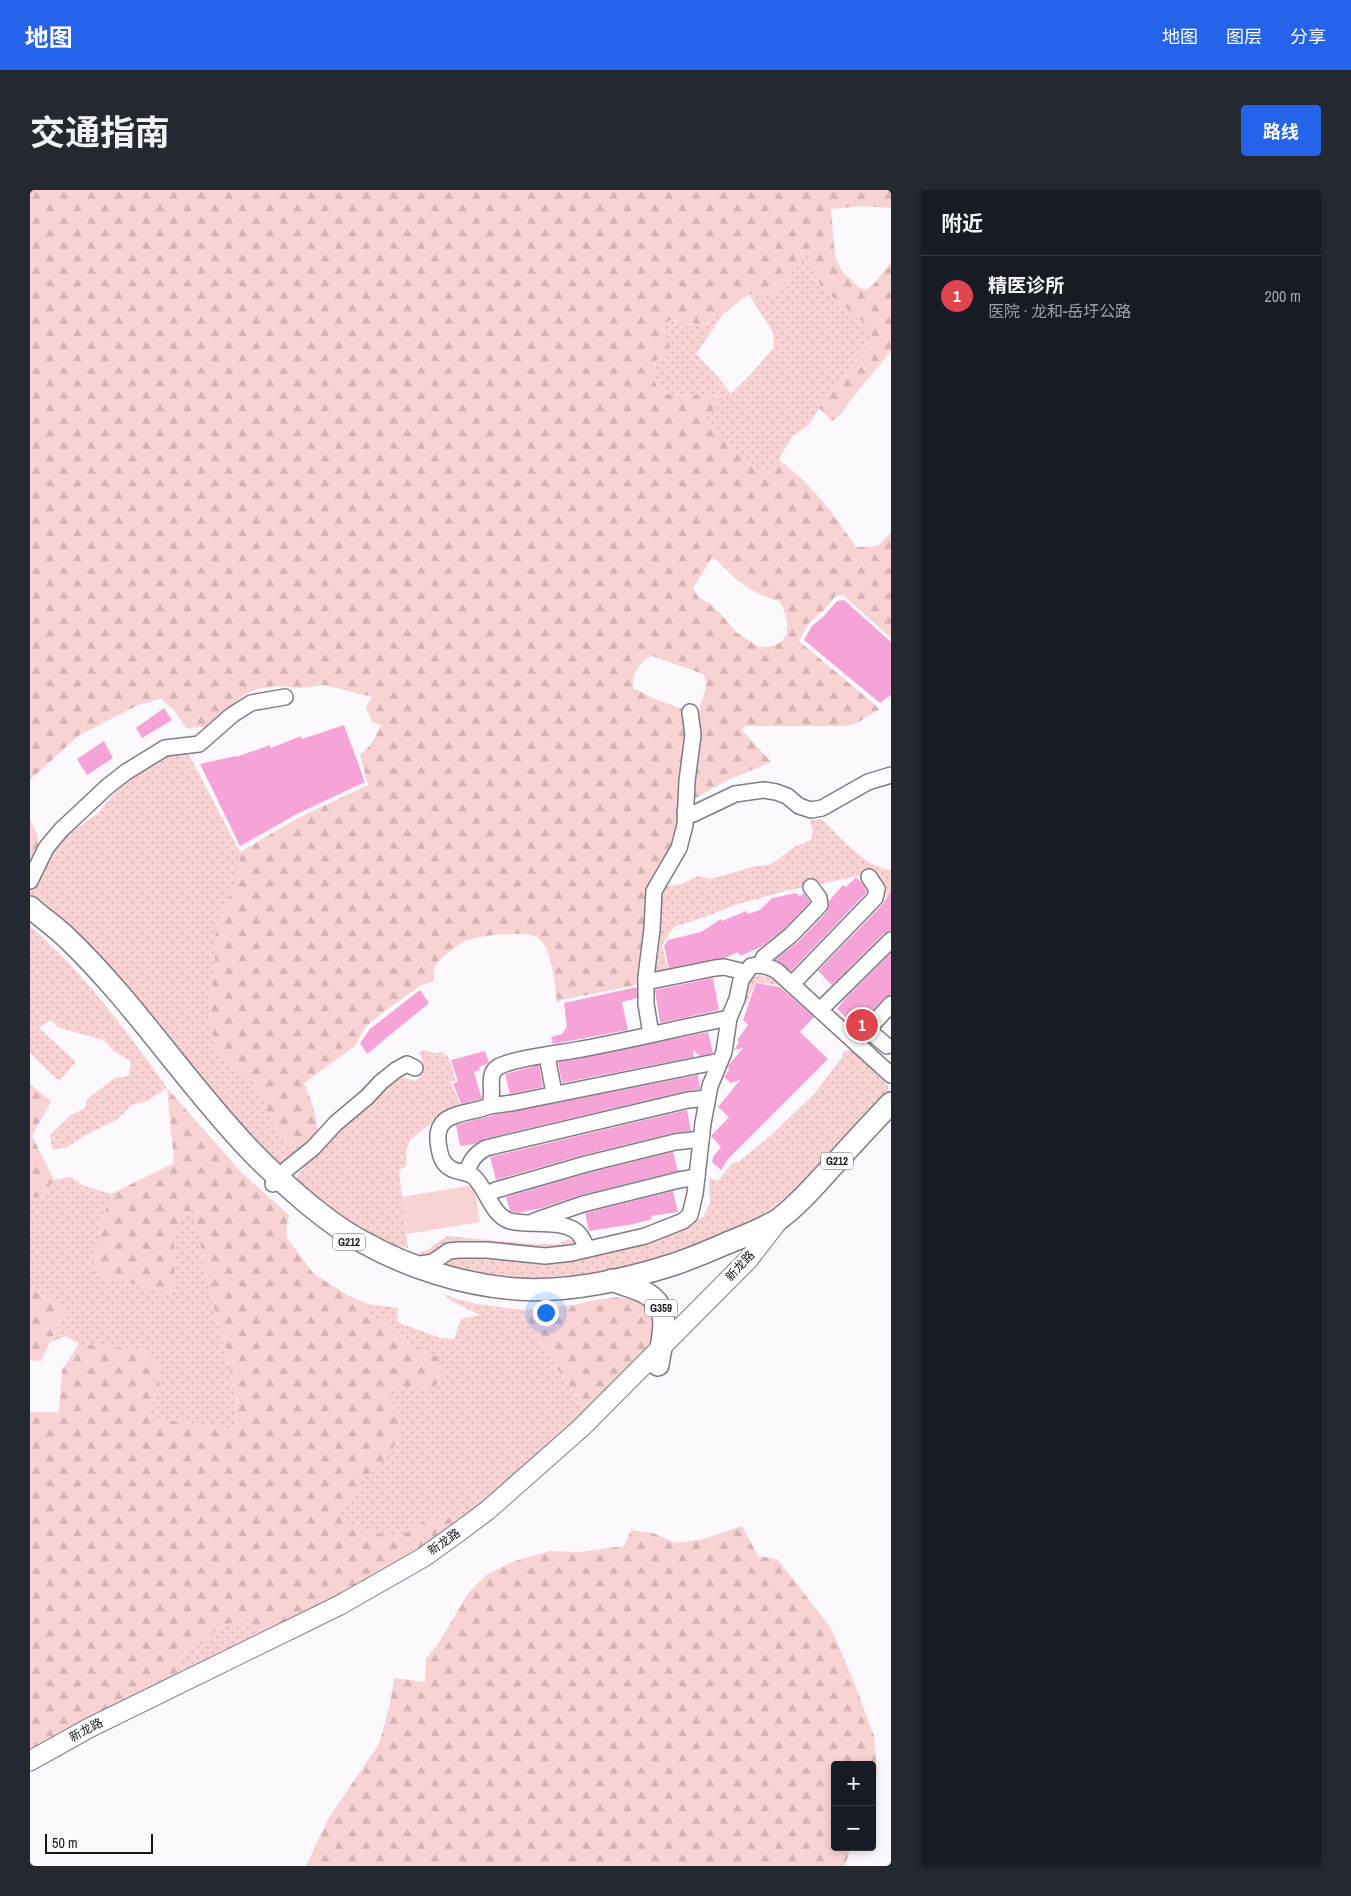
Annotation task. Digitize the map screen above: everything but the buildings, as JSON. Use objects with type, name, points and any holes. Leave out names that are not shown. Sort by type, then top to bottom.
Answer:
[{"type":"highway","name":"G212","points":[[30,907],[66,937],[101,974],[197,1090],[276,1180],[310,1215],[371,1256],[409,1268],[428,1280],[486,1295],[514,1298],[560,1298],[584,1295],[703,1254],[764,1228],[783,1225],[810,1190],[891,1103]]},
{"type":"highway","name":"G212","points":[[30,918],[74,957],[122,1010],[190,1096],[228,1139],[276,1180]]},
{"type":"highway","name":"G212","points":[[618,1283],[681,1272],[743,1245],[764,1239],[783,1225],[891,1121]]},
{"type":"highway","name":"G359","points":[[618,1283],[647,1294],[661,1307],[664,1318],[659,1356]]},
{"type":"main road","name":"新龙路","points":[[30,1761],[106,1719],[340,1605],[424,1557],[488,1510],[659,1356],[679,1342],[746,1277],[783,1225]]},
{"type":"main road","name":"新龙路","points":[[30,1773],[93,1736],[344,1614],[427,1568],[529,1491],[659,1356],[748,1260],[764,1239]]},
{"type":"street","points":[[30,881],[46,848],[61,830],[108,786],[126,772],[165,748],[199,744],[232,715],[251,703],[285,698]]},
{"type":"street","points":[[651,1034],[646,1004],[646,970],[652,929],[654,891],[679,848],[685,826],[687,781],[693,734],[690,712]]},
{"type":"street","points":[[685,812],[693,814],[735,794],[764,790],[787,796],[799,806],[811,810],[822,808],[868,782],[891,775]]},
{"type":"street","points":[[792,984],[875,898],[877,889],[869,876]]},
{"type":"street","points":[[760,965],[764,957],[791,935],[820,906],[819,898],[811,887]]},
{"type":"street","points":[[820,1010],[891,940]]},
{"type":"street","points":[[409,1268],[433,1262],[449,1251],[459,1250],[487,1250],[545,1256],[572,1253],[644,1236],[683,1221],[690,1215],[693,1206],[707,1098],[724,1052],[729,1018],[745,972],[751,966],[770,967],[792,984],[891,1075]]},
{"type":"street","points":[[646,982],[714,968],[724,967],[745,972]]},
{"type":"street","points":[[879,1065],[889,1040],[874,1035],[871,1029],[872,1025],[891,1004]]},
{"type":"street","points":[[489,1106],[493,1095],[491,1078],[497,1067],[729,1018]]},
{"type":"street","points":[[547,1056],[554,1093]]},
{"type":"street","points":[[587,1248],[579,1234],[573,1229],[530,1222],[508,1221],[501,1215],[474,1177],[448,1167],[443,1161],[437,1140],[439,1129],[448,1117],[489,1106],[720,1061]]},
{"type":"street","points":[[276,1180],[396,1070],[408,1064],[415,1068]]},
{"type":"street","points":[[467,1173],[471,1160],[486,1148],[688,1100],[707,1098]]},
{"type":"street","points":[[487,1194],[586,1164],[681,1141],[702,1139]]},
{"type":"street","points":[[530,1222],[582,1204],[697,1177]]},
{"type":"green space","points":[[30,190],[891,190],[891,208],[862,206],[831,209],[835,256],[842,271],[857,286],[865,290],[873,285],[891,262],[891,351],[842,413],[832,421],[819,408],[850,371],[871,336],[866,324],[820,285],[807,251],[781,287],[773,293],[749,295],[721,317],[714,314],[709,323],[681,325],[676,320],[670,320],[664,324],[663,332],[669,341],[670,350],[655,361],[653,377],[658,390],[671,395],[711,394],[724,399],[705,418],[756,471],[768,469],[779,460],[802,479],[822,500],[856,547],[878,546],[891,532],[891,638],[843,595],[836,596],[809,623],[799,641],[880,709],[855,724],[843,726],[745,726],[742,730],[771,762],[730,779],[690,801],[694,741],[697,717],[705,690],[705,678],[703,674],[652,656],[643,661],[637,669],[633,688],[657,700],[683,709],[689,722],[679,832],[666,864],[642,984],[561,1000],[557,1004],[550,960],[547,951],[538,938],[524,934],[502,934],[465,941],[437,963],[434,969],[434,981],[420,986],[366,1026],[355,1046],[304,1083],[316,1116],[316,1134],[312,1140],[305,1144],[293,1145],[288,1143],[277,1130],[253,1080],[236,1074],[214,1044],[210,1021],[215,937],[219,918],[230,897],[238,875],[240,852],[300,817],[368,785],[360,755],[373,741],[381,725],[372,722],[366,707],[372,697],[325,685],[299,688],[277,686],[256,689],[243,696],[205,727],[186,728],[174,710],[161,699],[138,705],[78,736],[30,780]],"holes":[[[712,557],[745,585],[762,595],[780,601],[787,619],[787,631],[781,642],[771,646],[759,647],[737,633],[719,612],[709,603],[699,598],[693,589]]]},
{"type":"green space","points":[[807,250],[820,285],[866,324],[871,336],[850,371],[824,400],[809,425],[793,436],[779,460],[768,469],[756,471],[704,418],[724,398],[711,394],[671,395],[658,390],[653,377],[655,361],[662,356],[669,341],[663,332],[664,324],[670,320],[700,325],[709,323],[714,314],[721,317],[696,354],[719,378],[731,394],[774,347],[773,332],[749,295],[773,293]]},
{"type":"green space","points":[[187,751],[240,852],[238,875],[215,937],[210,1021],[214,1044],[236,1074],[253,1080],[278,1130],[286,1141],[308,1143],[291,1160],[279,1166],[30,899],[30,892],[46,860],[58,842],[98,813],[125,781],[160,758]]},
{"type":"green space","points":[[821,819],[862,857],[872,864],[891,870],[891,900],[873,873],[786,891],[738,904],[674,927],[662,945],[669,973],[653,978],[658,900],[664,887],[682,884],[697,876],[711,879],[756,866],[769,865],[795,846],[811,839],[813,831],[810,820]]},
{"type":"green space","points":[[30,820],[38,837],[38,846],[30,863]]},
{"type":"green space","points":[[30,926],[50,944],[103,1003],[167,1088],[147,1101],[132,1105],[116,1120],[84,1136],[66,1148],[52,1149],[50,1135],[71,1115],[85,1108],[87,1099],[115,1078],[129,1076],[131,1061],[114,1052],[104,1040],[59,1028],[51,1020],[39,1028],[76,1062],[59,1081],[30,1053]]},
{"type":"green space","points":[[759,975],[779,980],[786,986],[757,982],[745,1008],[748,983]]},
{"type":"green space","points":[[835,1010],[859,1032],[862,1030],[882,1049],[880,1051],[874,1050],[840,1019]]},
{"type":"green space","points":[[854,1048],[860,1058],[888,1086],[889,1096],[798,1188],[757,1219],[742,1227],[627,1273],[540,1281],[482,1275],[446,1266],[445,1261],[448,1257],[592,1253],[622,1250],[673,1234],[703,1217],[710,1203],[709,1178],[718,1181],[732,1163],[738,1162],[770,1136],[815,1093],[842,1057],[843,1052]]},
{"type":"green space","points":[[424,1050],[434,1053],[442,1052],[449,1058],[456,1081],[451,1082],[462,1109],[451,1109],[445,1112],[410,1140],[406,1150],[407,1162],[405,1167],[399,1170],[408,1248],[393,1244],[363,1231],[335,1212],[296,1181],[299,1173],[340,1127],[370,1100],[401,1077],[415,1081],[422,1075],[424,1068],[419,1053]]},
{"type":"green space","points":[[30,1084],[51,1101],[32,1136],[54,1180],[39,1198],[30,1196]]},
{"type":"green space","points":[[167,1088],[242,1173],[289,1215],[286,1229],[287,1238],[313,1273],[347,1295],[368,1304],[366,1312],[399,1332],[413,1348],[432,1352],[445,1368],[439,1381],[429,1393],[415,1386],[389,1389],[392,1401],[400,1416],[400,1437],[373,1472],[359,1477],[362,1487],[338,1512],[350,1525],[393,1537],[413,1530],[426,1519],[447,1517],[462,1519],[429,1543],[411,1552],[401,1562],[267,1635],[250,1624],[237,1622],[225,1625],[206,1641],[184,1655],[180,1661],[183,1670],[30,1751],[30,1412],[59,1412],[62,1370],[79,1344],[143,1350],[160,1363],[159,1387],[147,1417],[237,1430],[235,1391],[206,1274],[194,1209],[179,1219],[174,1238],[175,1295],[94,1274],[101,1223],[111,1194],[174,1163]]},
{"type":"green space","points":[[71,1177],[84,1186],[111,1194],[101,1223],[94,1274],[175,1295],[174,1238],[179,1219],[194,1209],[206,1274],[235,1391],[237,1430],[147,1417],[159,1387],[143,1350],[79,1344],[66,1336],[51,1342],[66,1309],[30,1288],[30,1196],[39,1198],[54,1180]]},
{"type":"green space","points":[[474,1185],[480,1222],[407,1234],[401,1197]]},
{"type":"green space","points":[[447,1236],[532,1244],[559,1244],[568,1239],[573,1240],[573,1244],[563,1250],[433,1254],[424,1257],[418,1254]]},
{"type":"green space","points":[[30,1288],[66,1309],[41,1361],[30,1360]]},
{"type":"green space","points":[[442,1293],[472,1303],[525,1310],[529,1322],[550,1358],[586,1410],[503,1487],[462,1519],[447,1517],[426,1519],[413,1530],[393,1537],[350,1525],[337,1512],[362,1487],[359,1477],[400,1416],[392,1401],[389,1389],[415,1386],[413,1348],[399,1332],[366,1312],[368,1304],[398,1308],[397,1322],[440,1338],[454,1339],[461,1319],[480,1315],[452,1301]]},
{"type":"green space","points":[[619,1297],[641,1302],[649,1309],[653,1320],[654,1332],[651,1341],[635,1362],[586,1410],[550,1358],[529,1322],[525,1310],[575,1305]]},
{"type":"green space","points":[[742,1526],[758,1556],[777,1559],[831,1628],[874,1736],[877,1772],[876,1776],[876,1761],[831,1761],[831,1851],[850,1851],[845,1866],[306,1866],[328,1819],[379,1744],[390,1704],[394,1678],[425,1682],[426,1659],[438,1644],[469,1592],[486,1575],[512,1562],[550,1551],[578,1552],[624,1546],[631,1530],[653,1533],[675,1543],[704,1539]]},
{"type":"green space","points":[[242,1621],[255,1626],[267,1635],[183,1670],[180,1661],[184,1653],[208,1639],[217,1630],[229,1623]]},
{"type":"place","name":"精医诊所","points":[[862,1025]]}]
